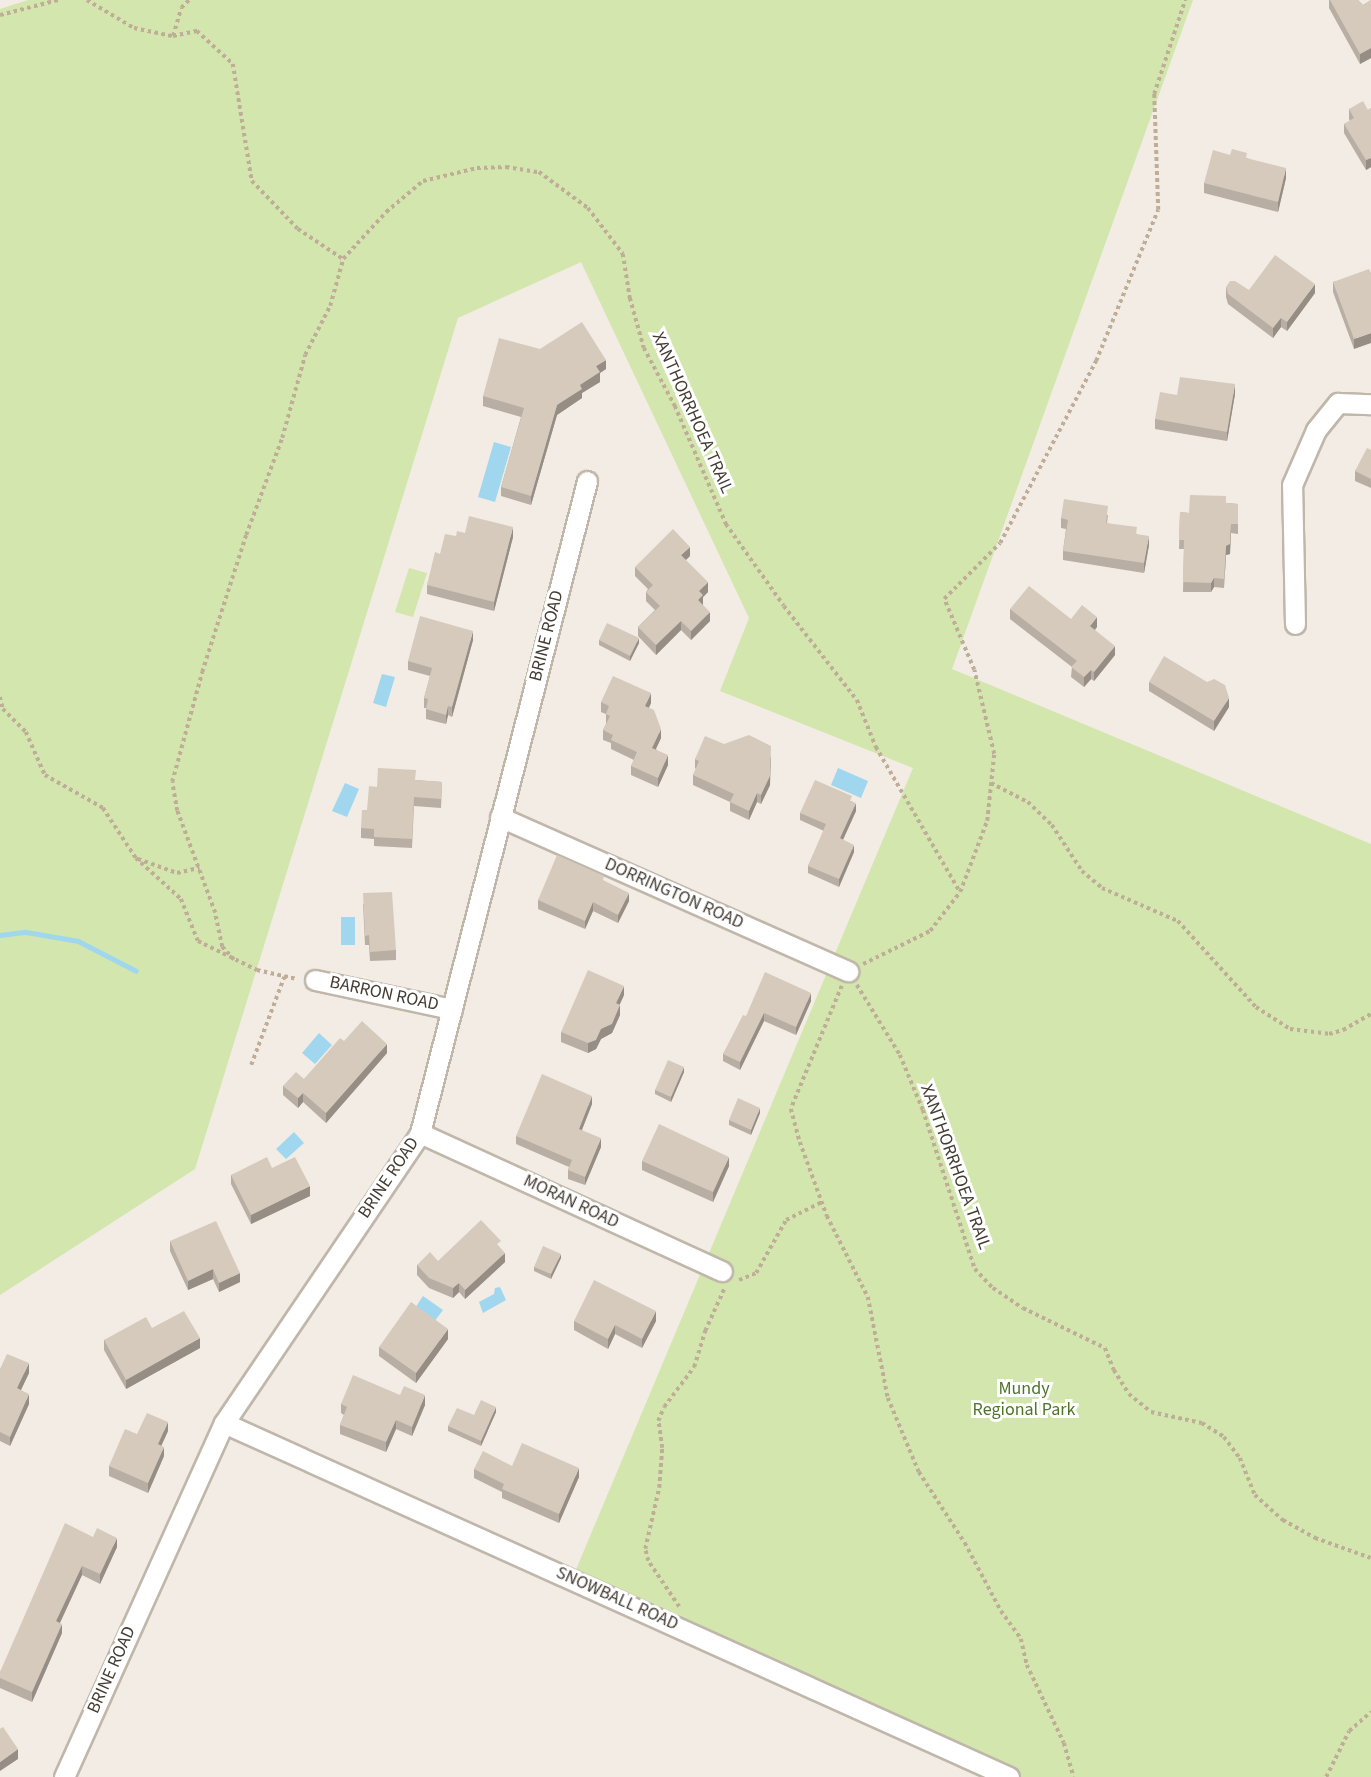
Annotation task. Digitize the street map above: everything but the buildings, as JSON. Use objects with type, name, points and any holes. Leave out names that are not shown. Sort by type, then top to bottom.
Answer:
[{"type":"street","points":[[1295,624],[1292,485],[1316,430],[1338,403],[1371,404]]},
{"type":"street","name":"BRINE ROAD","points":[[64,1777],[224,1423],[420,1133],[587,481]]},
{"type":"street","name":"DORRINGTON ROAD","points":[[500,817],[848,971]]},
{"type":"street","name":"BARRON ROAD","points":[[315,980],[452,1009]]},
{"type":"street","name":"MORAN ROAD","points":[[420,1133],[722,1271]]},
{"type":"street","name":"SNOWBALL ROAD","points":[[224,1423],[1009,1777]]},
{"type":"path","points":[[0,15],[58,0]]},
{"type":"path","points":[[87,0],[134,28],[173,36],[197,31],[233,64],[252,181],[298,229],[343,259]]},
{"type":"path","points":[[173,36],[181,8],[189,0]]},
{"type":"path","points":[[1074,1777],[1064,1743],[1027,1665],[1021,1639],[1001,1611],[965,1543],[919,1472],[888,1398],[868,1297],[822,1202],[791,1109],[848,971],[930,931],[960,892],[987,821],[994,754],[974,670],[944,599],[1000,543],[1096,361],[1158,210],[1154,94],[1185,0]]},
{"type":"path","name":"XANTHORRHOEA TRAIL","points":[[234,960],[222,947],[215,913],[177,810],[172,782],[178,751],[246,535],[282,438],[291,399],[306,355],[330,306],[343,259],[386,212],[423,181],[477,168],[506,167],[539,173],[587,208],[623,254],[630,298],[644,348],[675,406],[726,524],[784,606],[857,700],[876,747],[960,892]]},
{"type":"path","points":[[0,697],[3,709],[26,732],[45,775],[103,808],[136,858],[181,899],[198,941],[234,960],[284,977],[315,980]]},
{"type":"path","points":[[991,783],[1028,802],[1052,825],[1082,871],[1102,888],[1178,921],[1256,1007],[1290,1028],[1329,1034],[1343,1030],[1371,1014]]},
{"type":"path","points":[[136,858],[177,873],[199,868]]},
{"type":"path","name":"XANTHORRHOEA TRAIL","points":[[848,971],[900,1055],[923,1110],[975,1269],[993,1288],[1023,1308],[1105,1348],[1129,1394],[1151,1412],[1202,1423],[1224,1437],[1240,1458],[1255,1495],[1283,1520],[1315,1538],[1371,1558]]},
{"type":"path","points":[[251,1065],[284,977]]},
{"type":"path","points":[[722,1271],[738,1281],[755,1273],[786,1220],[822,1202]]},
{"type":"path","points":[[685,1615],[663,1586],[645,1549],[659,1488],[662,1448],[658,1421],[664,1407],[694,1367],[705,1331],[725,1288],[722,1271]]},
{"type":"path","points":[[1326,1777],[1349,1731],[1371,1712]]},
{"type":"green space","name":"Mundy Regional Park","points":[[28,0],[1193,0],[952,669],[1371,844],[1371,1777],[1009,1777],[572,1579],[913,768],[720,691],[749,618],[581,262],[458,318],[195,1169],[0,1295],[0,9]]},
{"type":"green space","points":[[409,568],[427,573],[413,617],[395,612]]},
{"type":"water","points":[[494,442],[511,447],[495,502],[478,497]]},
{"type":"water","points":[[382,674],[395,677],[386,707],[373,703]]},
{"type":"water","points":[[838,768],[868,781],[861,798],[831,785]]},
{"type":"water","points":[[345,783],[359,789],[347,817],[332,811]]},
{"type":"water","points":[[341,917],[355,917],[355,945],[341,945]]},
{"type":"water","points":[[319,1033],[332,1045],[315,1064],[302,1053]]},
{"type":"water","points":[[294,1132],[304,1143],[286,1159],[276,1149]]},
{"type":"water","points":[[500,1287],[506,1300],[483,1313],[479,1302],[494,1294],[495,1288]]},
{"type":"water","points":[[423,1296],[443,1310],[434,1322],[415,1308]]},
{"type":"waterway","points":[[0,935],[26,932],[78,941],[136,971]]}]
